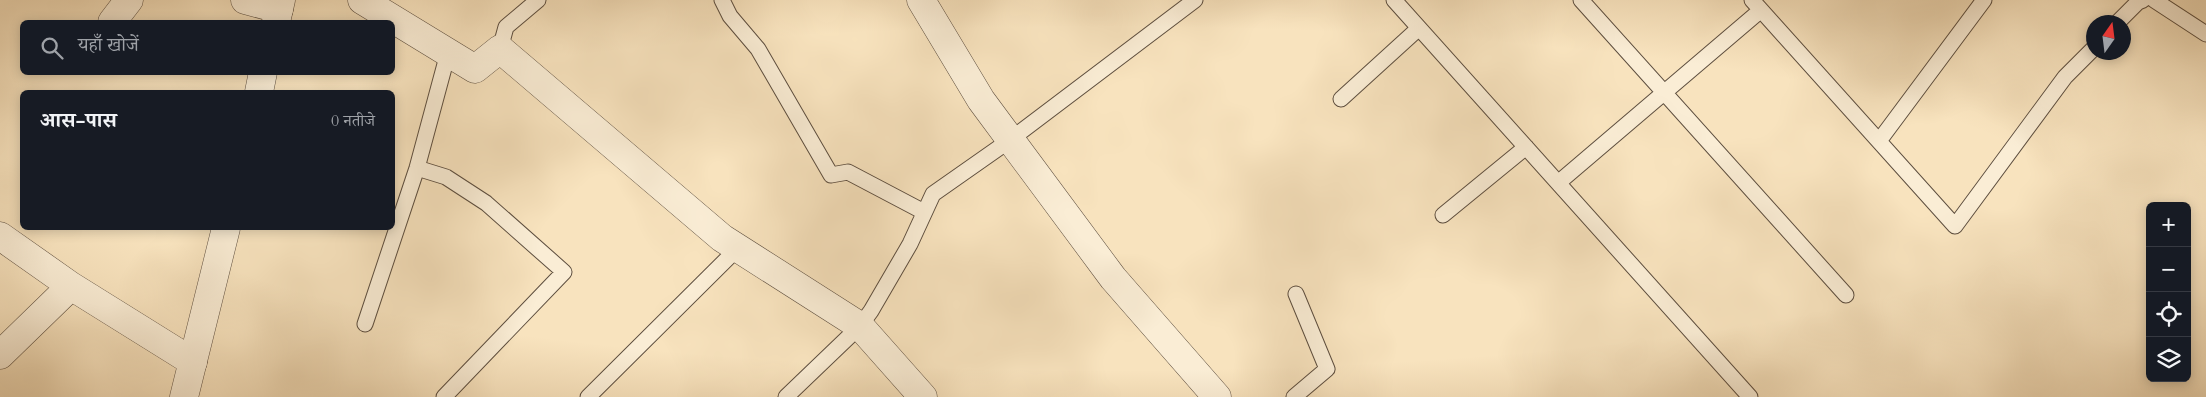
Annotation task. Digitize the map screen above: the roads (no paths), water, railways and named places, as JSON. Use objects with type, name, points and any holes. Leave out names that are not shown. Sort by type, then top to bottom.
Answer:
[{"type":"street","points":[[114,20],[129,0]]},
{"type":"street","points":[[245,0],[279,10]]},
{"type":"street","points":[[362,0],[394,20]]},
{"type":"street","points":[[922,0],[981,100],[1010,140],[1113,278],[1217,397]]},
{"type":"street","points":[[395,20],[475,69],[500,48],[722,238],[860,326],[923,397]]},
{"type":"street","points":[[258,90],[262,75]]},
{"type":"street","points":[[184,397],[226,230]]},
{"type":"street","points":[[0,236],[71,286],[193,362]]},
{"type":"street","points":[[0,354],[71,286]]},
{"type":"lane","points":[[500,48],[506,28],[538,0]]},
{"type":"lane","points":[[722,0],[730,16],[758,49],[831,175],[848,172],[924,212]]},
{"type":"lane","points":[[786,397],[860,326],[871,311],[910,244],[933,194],[1010,140],[1195,0]]},
{"type":"lane","points":[[1394,0],[1750,397]]},
{"type":"lane","points":[[1581,0],[1846,295]]},
{"type":"lane","points":[[1879,141],[1984,0]]},
{"type":"lane","points":[[2125,15],[2138,2],[2143,0]]},
{"type":"lane","points":[[2154,0],[2206,34]]},
{"type":"lane","points":[[1558,182],[1664,93],[1757,5],[1955,226],[2065,77],[2086,56]]},
{"type":"lane","points":[[1341,99],[1419,28]]},
{"type":"lane","points":[[365,324],[417,168],[448,53]]},
{"type":"lane","points":[[1443,215],[1526,147]]},
{"type":"lane","points":[[417,168],[446,177],[486,203],[564,272],[444,397]]},
{"type":"lane","points":[[588,397],[738,248]]},
{"type":"lane","points":[[1294,397],[1326,369],[1296,294]]}]
